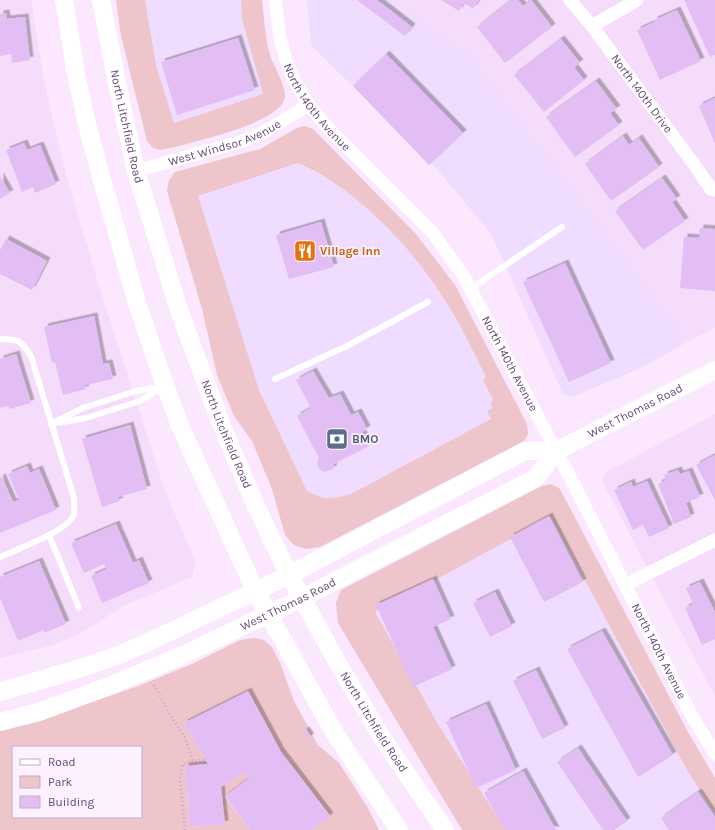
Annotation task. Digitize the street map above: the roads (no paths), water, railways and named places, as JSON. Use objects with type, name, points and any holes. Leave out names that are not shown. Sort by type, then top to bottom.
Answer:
[{"type":"main road","points":[[64,0],[76,73],[86,120],[137,303],[180,426],[256,592],[334,732],[399,830]]},
{"type":"main road","name":"North Litchfield Road","points":[[102,0],[114,71],[136,171],[180,313],[211,396],[255,504],[289,575],[340,667],[383,739],[445,830]]},
{"type":"main road","name":"West Thomas Road","points":[[0,722],[39,712],[112,685],[183,655],[302,598],[536,478],[556,451],[715,370]]},
{"type":"main road","name":"West Thomas Road","points":[[0,692],[119,655],[256,592],[525,451],[556,451]]},
{"type":"street","name":"North 140th Avenue","points":[[275,0],[280,37],[286,61],[296,84],[309,105],[332,133],[432,232],[463,275],[556,451],[692,716],[715,754]]},
{"type":"street","name":"North 140th Drive","points":[[570,0],[592,26],[713,190]]},
{"type":"street","points":[[592,26],[637,0]]},
{"type":"street","name":"West Windsor Avenue","points":[[136,171],[240,142],[264,132],[309,105]]},
{"type":"street","points":[[625,585],[715,540]]},
{"type":"lane","points":[[470,289],[562,227]]},
{"type":"lane","points":[[275,379],[347,346],[428,302]]},
{"type":"lane","points":[[0,339],[15,339],[23,344],[31,356],[74,498],[74,514],[63,527],[0,557]]},
{"type":"lane","points":[[51,424],[83,408],[95,404],[136,391],[165,386]]},
{"type":"lane","points":[[51,424],[86,418],[140,402],[165,386]]},
{"type":"lane","points":[[95,404],[98,414]]},
{"type":"lane","points":[[48,535],[79,608]]},
{"type":"place","name":"Village Inn","points":[[305,251]]},
{"type":"place","name":"BMO","points":[[337,439]]}]
